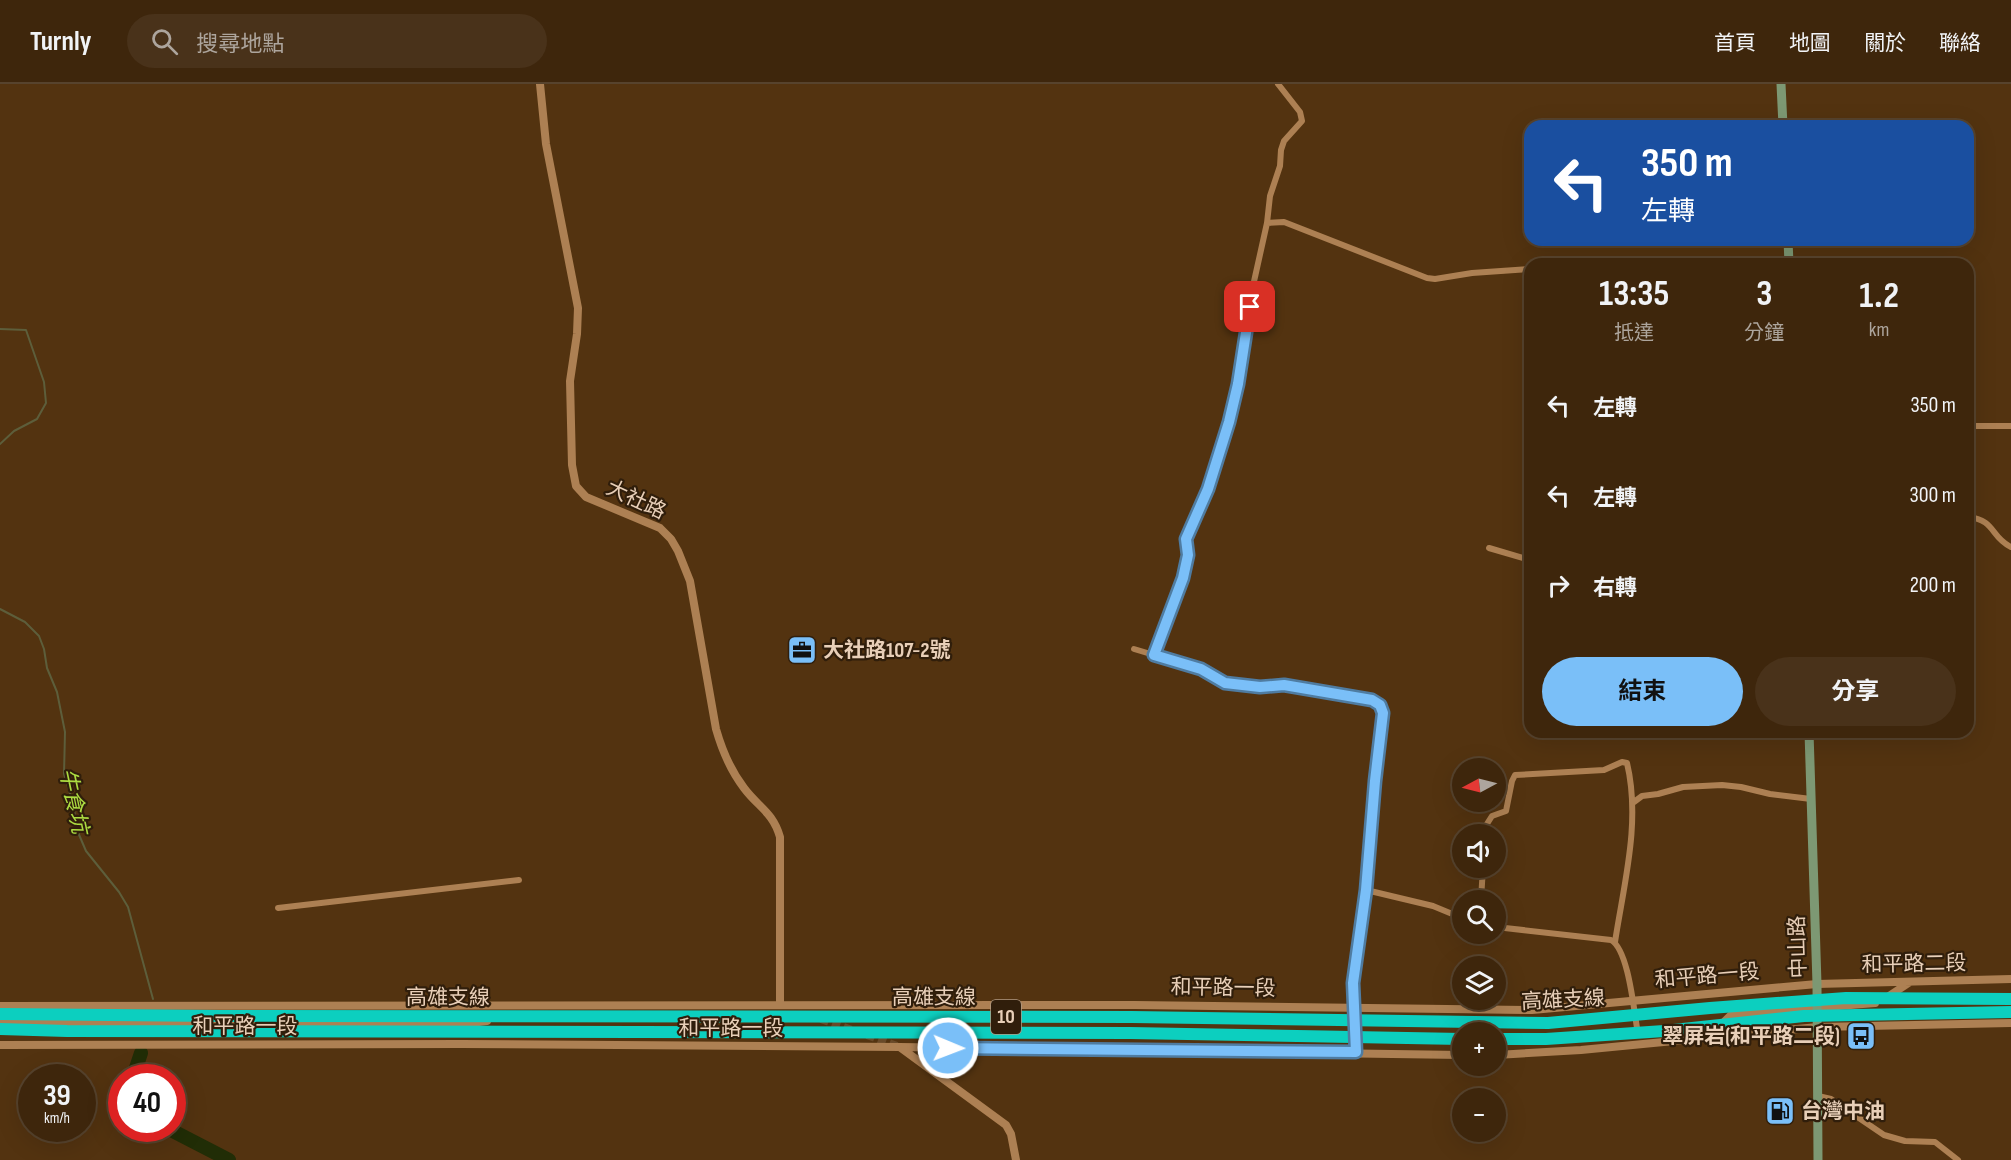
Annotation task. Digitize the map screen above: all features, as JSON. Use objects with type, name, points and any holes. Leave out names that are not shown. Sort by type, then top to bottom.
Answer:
[{"type":"highway","name":"高雄支線","points":[[0,1014],[1132,1017],[1548,1023],[1846,998],[2011,999]]},
{"type":"highway","name":"高雄支線","points":[[1506,1039],[1546,1039],[1664,1031],[1804,1016],[2011,1012]]},
{"type":"highway","name":"高雄支線","points":[[0,1029],[1130,1033],[1452,1039]]},
{"type":"main road","points":[[1781,84],[1783,120]]},
{"type":"main road","name":"中山路","points":[[1809,738],[1818,1027],[1818,1160]]},
{"type":"street","name":"大社路","points":[[540,84],[546,144],[578,308],[577,334],[570,381],[572,465],[576,486],[586,497],[660,528],[671,539],[685,566],[690,580],[720,743],[732,769],[745,789],[770,814],[780,837],[780,1005]]},
{"type":"street","points":[[1154,655],[1183,578],[1188,555],[1186,539],[1208,489],[1229,422],[1238,384],[1270,195],[1280,166],[1284,141],[1299,125],[1302,117],[1278,84]]},
{"type":"street","points":[[1267,223],[1284,222],[1427,278],[1524,269]]},
{"type":"street","points":[[1974,426],[2011,426]]},
{"type":"street","points":[[1974,518],[1985,521],[2003,543],[2011,547]]},
{"type":"street","points":[[1489,548],[1524,559]]},
{"type":"street","points":[[1134,649],[1201,669],[1225,683],[1260,687],[1284,685],[1306,688],[1372,700],[1380,705],[1383,713],[1366,890],[1353,983],[1356,1052]]},
{"type":"street","points":[[1487,824],[1492,816],[1506,811],[1515,775],[1604,770],[1625,761],[1633,786],[1633,826],[1615,942]]},
{"type":"street","points":[[1634,802],[1642,796],[1683,787],[1722,785],[1811,799]]},
{"type":"street","points":[[278,908],[519,880]]},
{"type":"street","points":[[1366,890],[1433,906],[1452,914]]},
{"type":"street","points":[[1506,928],[1615,942],[1620,948],[1624,963],[1639,1044]]},
{"type":"street","name":"和平路二段","points":[[1817,984],[2011,979]]},
{"type":"street","points":[[1706,1038],[1731,1015],[1879,1003],[1911,982]]},
{"type":"street","name":"和平路一段","points":[[0,1006],[1135,1005],[1532,1010],[1817,984]]},
{"type":"street","name":"和平路一段","points":[[0,1022],[455,1025],[534,1016],[591,1005]]},
{"type":"street","points":[[1506,1054],[1581,1050],[1818,1027],[2011,1023]]},
{"type":"street","name":"和平路一段","points":[[0,1045],[461,1044],[1452,1055]]},
{"type":"street","points":[[900,1047],[1006,1125],[1011,1134],[1016,1160]]},
{"type":"street","points":[[1818,1096],[1831,1099],[1884,1135],[1905,1141],[1935,1143],[1958,1160]]},
{"type":"waterway","name":"牛食坑","points":[[0,329],[26,330],[44,382],[46,403],[37,419],[14,431],[0,444]]},
{"type":"waterway","name":"牛食坑","points":[[0,609],[25,622],[39,636],[47,668],[57,692],[65,732],[64,774],[73,803],[77,830],[86,851],[119,892],[128,907],[153,999]]},
{"type":"waterway","name":"牛食坑","points":[[137,1064],[141,1053]]},
{"type":"waterway","name":"牛食坑","points":[[186,1138],[229,1160]]},
{"type":"tunnel","points":[[821,1019],[852,1030]]},
{"type":"tunnel","points":[[867,1035],[897,1046]]},
{"type":"place","name":"大社路107-2號","points":[[802,650]]},
{"type":"place","name":"翠屏岩(和平路二段)","points":[[1861,1036]]},
{"type":"place","name":"台灣中油","points":[[1780,1111]]},
{"type":"route","points":[[948,1048],[1356,1052],[1353,983],[1366,890],[1383,713],[1380,705],[1372,700],[1306,688],[1284,685],[1260,687],[1225,683],[1201,669],[1154,655],[1183,578],[1188,555],[1186,539],[1208,489],[1229,422],[1238,384],[1250,307]]}]
